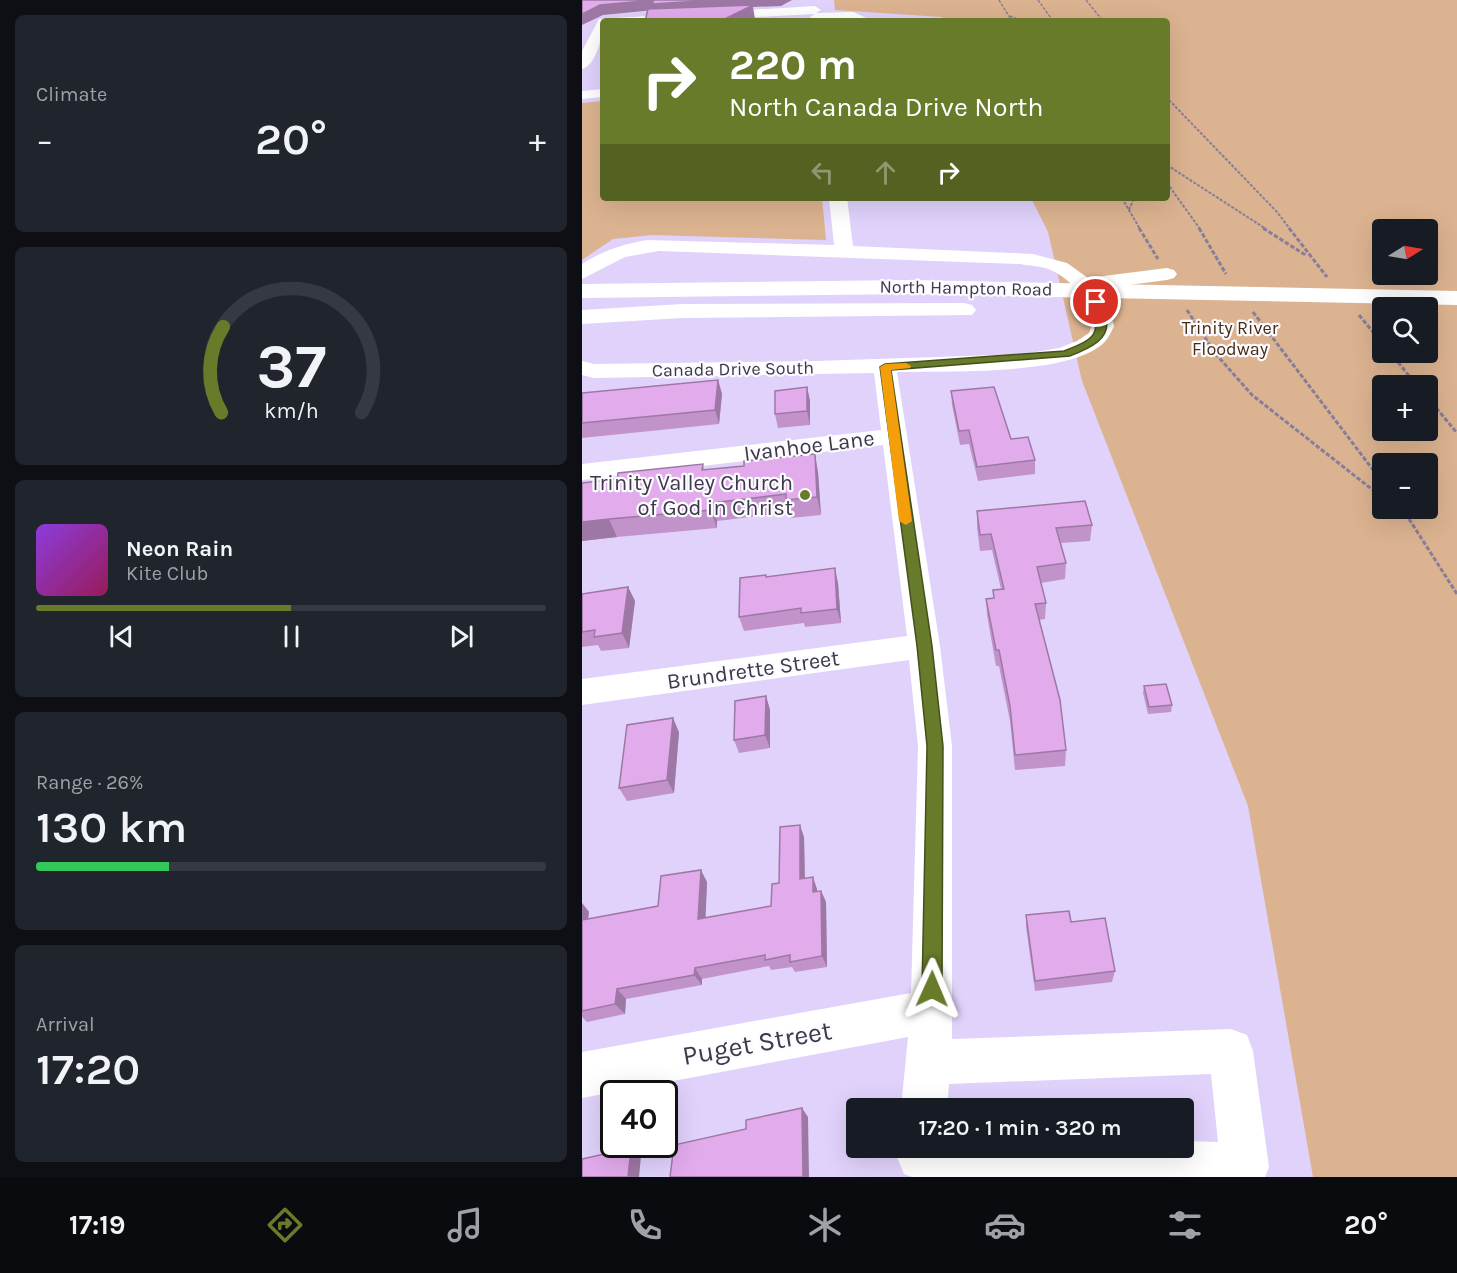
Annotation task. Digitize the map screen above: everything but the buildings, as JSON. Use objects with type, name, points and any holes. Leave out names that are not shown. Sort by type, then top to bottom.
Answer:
[{"type":"main road","name":"North Hampton Road","points":[[582,291],[623,290],[940,298],[1457,298]]},
{"type":"main road","name":"North Hampton Road","points":[[587,316],[940,298],[985,310]]},
{"type":"main road","name":"North Hampton Road","points":[[1078,312],[1125,313]]},
{"type":"main road","points":[[1278,316],[1372,318]]},
{"type":"main road","points":[[1438,320],[1457,320]]},
{"type":"street","points":[[678,18],[815,12],[859,18]]},
{"type":"street","points":[[582,65],[598,39]]},
{"type":"street","points":[[582,95],[600,93]]},
{"type":"street","points":[[838,201],[844,249]]},
{"type":"street","points":[[623,290],[588,269],[606,256],[630,248],[660,245],[844,249],[1034,260],[1060,267],[1084,285],[1167,274]]},
{"type":"street","name":"Canada Drive South","points":[[582,368],[594,371],[885,367],[1037,358],[1066,354],[1089,345],[1100,334],[1103,323],[1096,302],[1084,285]]},
{"type":"street","points":[[885,367],[924,646],[935,746],[932,1011],[925,1098]]},
{"type":"street","name":"Ivanhoe Lane","points":[[582,472],[893,436]]},
{"type":"street","name":"Brundrette Street","points":[[582,692],[924,646]]},
{"type":"street","name":"Puget Street","points":[[582,1075],[932,1011]]},
{"type":"street","points":[[921,1160],[1040,1168],[1245,1167],[1231,1051],[928,1062]]},
{"type":"path","points":[[999,0],[1009,16],[1015,18]]},
{"type":"path","points":[[1038,0],[1051,18]]},
{"type":"path","points":[[1086,0],[1101,18]]},
{"type":"path","points":[[1170,101],[1277,212],[1332,284]]},
{"type":"path","points":[[1170,167],[1311,258]]},
{"type":"path","points":[[1170,187],[1209,242],[1227,276]]},
{"type":"path","points":[[1124,201],[1197,327],[1215,353],[1252,395],[1372,489]]},
{"type":"path","points":[[1129,210],[1133,201]]},
{"type":"path","points":[[1252,310],[1372,468]]},
{"type":"path","points":[[1354,310],[1372,331]]},
{"type":"path","points":[[1399,363],[1408,375]]},
{"type":"path","points":[[1438,410],[1457,433]]},
{"type":"path","points":[[1409,519],[1457,594]]},
{"type":"green space","name":"Trinity River Floodway","points":[[834,0],[1457,0],[1457,1177],[1313,1177],[1248,806],[1082,381],[1048,232],[1032,201],[1170,201],[1170,18],[942,18],[835,10]]},
{"type":"green space","points":[[600,101],[600,201],[822,201],[826,240],[652,235],[613,239],[582,260],[582,103]]},
{"type":"slow traffic","points":[[906,366],[885,367],[906,521]]},
{"type":"place","name":"Trinity Valley Church of God in Christ","points":[[805,495]]},
{"type":"route","points":[[932,989],[935,746],[924,646],[885,367],[1037,358],[1066,354],[1089,345],[1100,334],[1103,323],[1096,302]]}]
